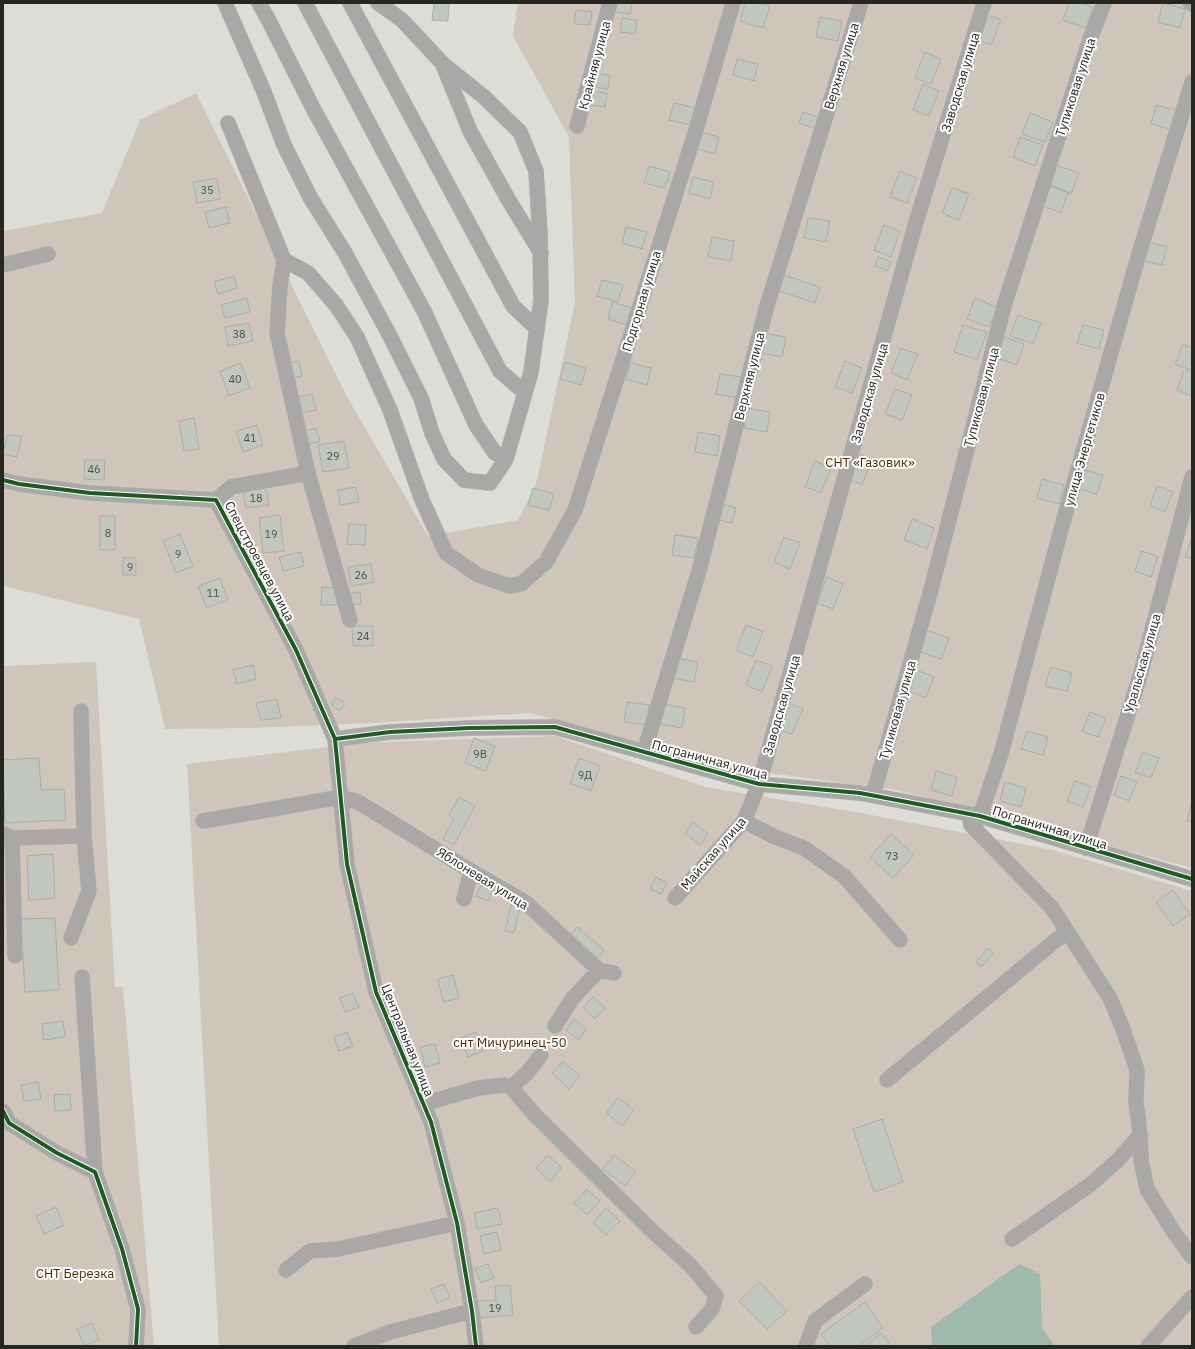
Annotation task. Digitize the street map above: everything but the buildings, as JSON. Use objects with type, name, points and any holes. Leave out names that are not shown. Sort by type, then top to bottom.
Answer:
[{"type":"street","points":[[225,3],[264,92],[284,144],[310,197],[345,253],[421,398],[432,434],[444,459],[464,480],[490,483],[506,459],[531,372],[541,300],[541,253],[536,171],[520,132],[484,97],[443,64],[402,20],[378,3]]},
{"type":"street","points":[[259,3],[314,110],[424,311],[476,424],[495,453],[506,459]]},
{"type":"street","points":[[305,3],[500,370],[525,394]]},
{"type":"street","points":[[350,3],[513,306],[537,329]]},
{"type":"street","name":"Крайняя улица","points":[[577,126],[610,3]]},
{"type":"street","name":"Подгорная улица","points":[[284,260],[308,273],[336,305],[357,337],[390,410],[422,500],[446,552],[478,576],[509,586],[521,584],[546,562],[575,510],[692,140],[733,3]]},
{"type":"street","name":"Верхняя улица","points":[[644,752],[700,570],[766,309],[861,3]]},
{"type":"street","name":"Заводская улица","points":[[759,784],[916,222],[984,3]]},
{"type":"street","name":"Тупиковая улица","points":[[873,795],[932,586],[1004,306],[1090,39],[1104,3]]},
{"type":"street","points":[[443,64],[470,131],[508,199],[541,253]]},
{"type":"street","name":"улица Энергетиков","points":[[974,815],[1001,754],[1062,526],[1138,256],[1192,82]]},
{"type":"street","points":[[228,123],[284,260],[280,286],[277,333],[308,473],[350,620]]},
{"type":"street","points":[[3,265],[48,254]]},
{"type":"street","points":[[216,500],[231,487],[308,473]]},
{"type":"street","name":"Уральская улица","points":[[1086,848],[1140,676],[1192,477]]},
{"type":"street","name":"Спецстроевцев улица","points":[[3,480],[19,484],[90,493],[216,500],[296,650],[335,739]]},
{"type":"street","points":[[71,938],[89,891],[84,836],[81,712]]},
{"type":"street","name":"Пограничная улица","points":[[335,739],[390,732],[555,727],[759,784],[860,792],[974,815],[1192,879]]},
{"type":"street","name":"Центральная улица","points":[[335,739],[347,864],[376,992],[431,1122],[457,1223],[472,1311],[476,1346]]},
{"type":"street","name":"Майская улица","points":[[675,898],[744,821],[759,784]]},
{"type":"street","points":[[203,821],[341,797]]},
{"type":"street","name":"Яблоневая улица","points":[[341,797],[358,802],[525,902],[607,971],[572,999],[555,1026]]},
{"type":"street","points":[[974,815],[970,825],[1052,908],[1110,998],[1123,1029],[1136,1070],[1136,1101],[1140,1136],[1140,1160],[1147,1188],[1173,1231],[1192,1257]]},
{"type":"street","points":[[744,821],[775,837],[804,848],[844,876],[900,940]]},
{"type":"street","points":[[15,956],[7,836],[84,836]]},
{"type":"street","points":[[464,899],[471,871]]},
{"type":"street","points":[[887,1080],[1067,931]]},
{"type":"street","points":[[82,977],[95,1172],[122,1249],[138,1309],[136,1346]]},
{"type":"street","points":[[511,1087],[527,1073],[541,1055]]},
{"type":"street","points":[[423,1104],[478,1088],[505,1084],[511,1087],[535,1115],[650,1229],[691,1266],[716,1296],[712,1309],[696,1327]]},
{"type":"street","points":[[3,1111],[9,1123],[57,1153],[95,1172]]},
{"type":"street","points":[[1012,1238],[1091,1184],[1118,1160],[1140,1136]]},
{"type":"street","points":[[286,1270],[310,1251],[338,1249],[457,1223]]},
{"type":"street","points":[[806,1346],[815,1321],[865,1284]]},
{"type":"street","points":[[1148,1346],[1192,1297]]},
{"type":"street","points":[[354,1346],[390,1332],[472,1311]]},
{"type":"green space","name":"СНТ «Газовик»","points":[[518,3],[1192,3],[1192,868],[897,790],[737,769],[530,713],[373,723],[254,728],[165,729],[139,619],[3,586],[3,231],[102,213],[140,120],[196,93],[346,395],[428,536],[518,520],[536,484],[575,302],[569,137],[513,36]]},
{"type":"green space","name":"СНТ Березка","points":[[96,662],[115,987],[123,987],[154,1346],[3,1346],[3,666]]},
{"type":"green space","name":"снт Мичуринец-50","points":[[555,736],[706,787],[861,813],[1053,850],[1192,891],[1192,1346],[219,1346],[187,764],[361,743]]},
{"type":"shaded area","points":[[1019,1264],[1040,1274],[1042,1328],[1055,1346],[932,1346],[931,1327]]},
{"type":"cycle path","points":[[3,480],[19,484],[90,493],[216,500],[296,650],[335,739],[347,864],[376,992],[431,1122],[457,1223],[472,1311],[476,1346]]},
{"type":"cycle path","points":[[335,739],[390,732],[470,728],[555,727],[759,784],[860,793],[980,816],[1192,879]]},
{"type":"cycle path","points":[[3,1111],[9,1123],[57,1153],[95,1172],[122,1249],[138,1309],[136,1346]]}]
